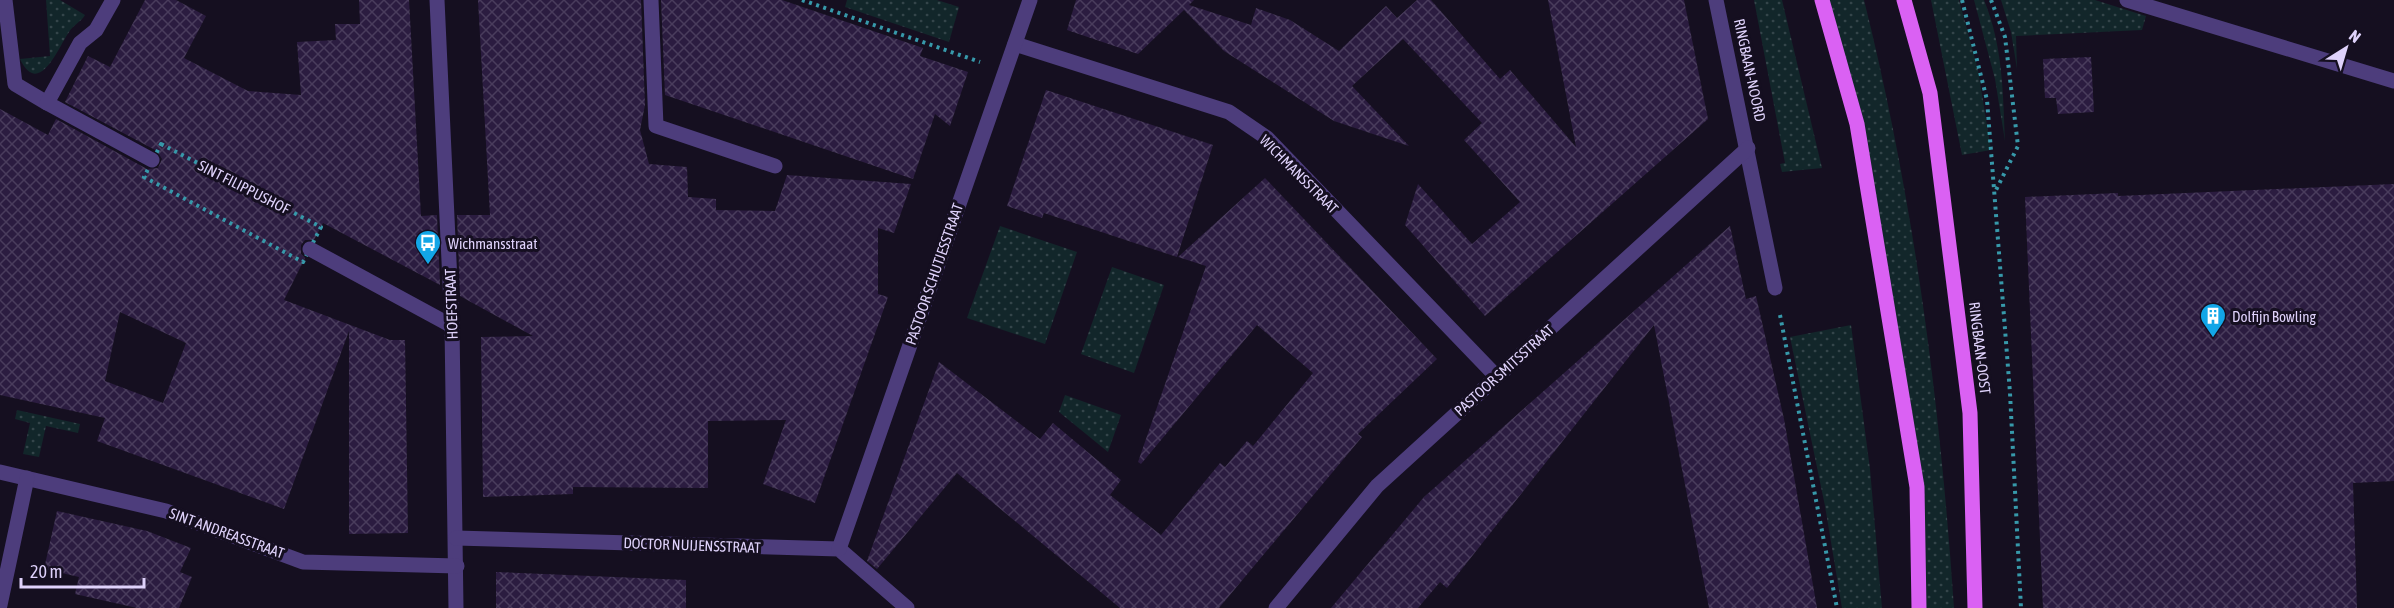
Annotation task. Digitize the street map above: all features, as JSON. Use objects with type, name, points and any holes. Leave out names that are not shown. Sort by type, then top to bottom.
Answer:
[{"type":"main road","points":[[1822,0],[1857,124],[1917,488],[1919,608]]},
{"type":"main road","name":"RINGBAAN-OOST","points":[[1904,0],[1930,93],[1970,413],[1975,608]]},
{"type":"street","points":[[5,0],[15,84],[153,160]]},
{"type":"street","points":[[48,103],[80,43],[96,30],[113,0]]},
{"type":"street","name":"HOEFSTRAAT","points":[[437,0],[452,326],[456,608]]},
{"type":"street","points":[[651,0],[656,126],[775,166]]},
{"type":"street","name":"PASTOOR SCHUTJESSTRAAT","points":[[839,549],[1030,0]]},
{"type":"street","name":"RINGBAAN-NOORD","points":[[1716,0],[1748,148]]},
{"type":"street","points":[[2127,0],[2394,81]]},
{"type":"street","name":"WICHMANSSTRAAT","points":[[1015,44],[1229,112],[1267,138],[1496,376]]},
{"type":"street","points":[[1748,148],[1774,288]]},
{"type":"street","name":"PASTOOR SMITSSTRAAT","points":[[1276,608],[1377,486],[1748,148]]},
{"type":"street","points":[[310,249],[452,326]]},
{"type":"street","name":"SINT ANDREASSTRAAT","points":[[0,472],[166,511],[303,562],[457,566]]},
{"type":"street","points":[[0,605],[27,478]]},
{"type":"street","name":"DOCTOR NUIJENSSTRAAT","points":[[456,538],[839,549]]},
{"type":"street","points":[[839,549],[907,608]]},
{"type":"path","points":[[802,0],[1005,71]]},
{"type":"path","name":"RINGBAAN-OOST","points":[[1962,0],[1987,100],[2010,393],[2021,608]]},
{"type":"path","points":[[1991,0],[2005,37],[2018,146],[1994,194]]},
{"type":"path","name":"SINT FILIPPUSHOF","points":[[153,160],[161,144],[321,227],[310,249]]},
{"type":"path","points":[[153,160],[144,177],[303,262],[310,249]]},
{"type":"path","points":[[1774,288],[1837,608]]},
{"type":"green space","points":[[46,0],[60,0],[85,15],[71,30],[48,66],[34,74],[27,70],[20,59],[50,56]]},
{"type":"green space","points":[[847,0],[937,0],[959,7],[949,42],[845,7]]},
{"type":"green space","points":[[1754,0],[1782,0],[1822,168],[1782,172],[1780,164],[1785,163]]},
{"type":"green space","points":[[1826,0],[1864,0],[1882,75],[1911,226],[1933,378],[1954,608],[1925,608],[1905,402]]},
{"type":"green space","points":[[1931,0],[1959,0],[1978,70],[1991,150],[1962,155]]},
{"type":"green space","points":[[1974,0],[1984,0],[1995,35],[2001,70],[2005,141],[1995,79]]},
{"type":"green space","points":[[2001,0],[2095,0],[2146,16],[2142,30],[2016,36],[2017,69],[2011,32]]},
{"type":"green space","points":[[1000,226],[1077,252],[1045,344],[967,318]]},
{"type":"green space","points":[[1112,267],[1164,285],[1134,373],[1081,354]]},
{"type":"green space","points":[[1851,325],[1870,469],[1882,608],[1842,608],[1825,506],[1790,337]]},
{"type":"green space","points":[[1065,395],[1121,415],[1108,452],[1059,412]]},
{"type":"green space","points":[[17,410],[80,424],[78,433],[46,426],[39,457],[23,454],[30,423],[15,419]]},
{"type":"building","points":[[145,0],[176,0],[206,16],[184,58],[248,91],[301,95],[297,42],[336,40],[335,24],[360,24],[359,0],[409,0],[421,216],[437,215],[440,285],[323,223],[314,240],[305,240],[301,245],[301,254],[305,258],[284,300],[390,340],[405,340],[408,533],[349,534],[349,331],[284,509],[97,441],[105,418],[0,395],[0,109],[48,135],[56,119],[147,169],[158,168],[162,159],[157,151],[65,102],[88,56],[110,67]],"holes":[[[120,312],[186,343],[163,403],[105,381]]]},
{"type":"building","points":[[478,0],[641,0],[645,105],[640,130],[649,164],[687,167],[688,197],[716,199],[716,210],[775,211],[787,175],[911,184],[894,233],[878,228],[878,294],[888,297],[815,503],[763,484],[786,420],[708,421],[708,488],[573,487],[573,494],[483,497],[481,337],[533,336],[460,296],[457,215],[490,215]]},
{"type":"building","points":[[661,0],[782,0],[923,48],[920,56],[968,72],[950,126],[935,114],[913,179],[665,95]]},
{"type":"building","points":[[1076,0],[1194,0],[1189,5],[1251,25],[1256,8],[1290,20],[1339,51],[1386,6],[1397,18],[1417,0],[1431,0],[1500,79],[1510,70],[1576,147],[1548,0],[1684,0],[1708,119],[1485,316],[1405,225],[1418,184],[1472,244],[1520,202],[1464,140],[1482,123],[1403,39],[1352,86],[1409,146],[1334,121],[1224,51],[1184,10],[1138,54],[1067,30]]},
{"type":"building","points":[[2091,57],[2094,112],[2058,114],[2056,98],[2045,98],[2043,59]]},
{"type":"building","points":[[1046,90],[1213,145],[1177,257],[1044,213],[1042,218],[1007,206]]},
{"type":"building","points":[[1265,178],[1437,359],[1358,434],[1362,437],[1219,608],[1120,608],[957,473],[877,569],[867,561],[939,362],[1040,439],[1053,423],[1121,480],[1110,495],[1161,535],[1220,463],[1225,467],[1247,441],[1253,446],[1313,373],[1257,325],[1141,464],[1138,462],[1206,266],[1178,257]]},
{"type":"building","name":"Dolfijn Bowling","points":[[2394,184],[2394,481],[2353,483],[2357,608],[2043,608],[2025,197],[2118,193],[2118,196]]},
{"type":"building","points":[[1730,226],[1746,299],[1756,296],[1784,419],[1817,608],[1709,608],[1654,325],[1447,588],[1440,582],[1418,608],[1331,608],[1424,497]]},
{"type":"building","points":[[57,511],[147,531],[191,548],[180,572],[192,577],[179,608],[137,608],[75,594],[79,577],[44,569]]},
{"type":"building","points":[[496,572],[686,580],[686,608],[496,608]]},
{"type":"place","name":"Wichmansstraat","points":[[428,266]]},
{"type":"place","name":"Dolfijn Bowling","points":[[2213,339]]}]
